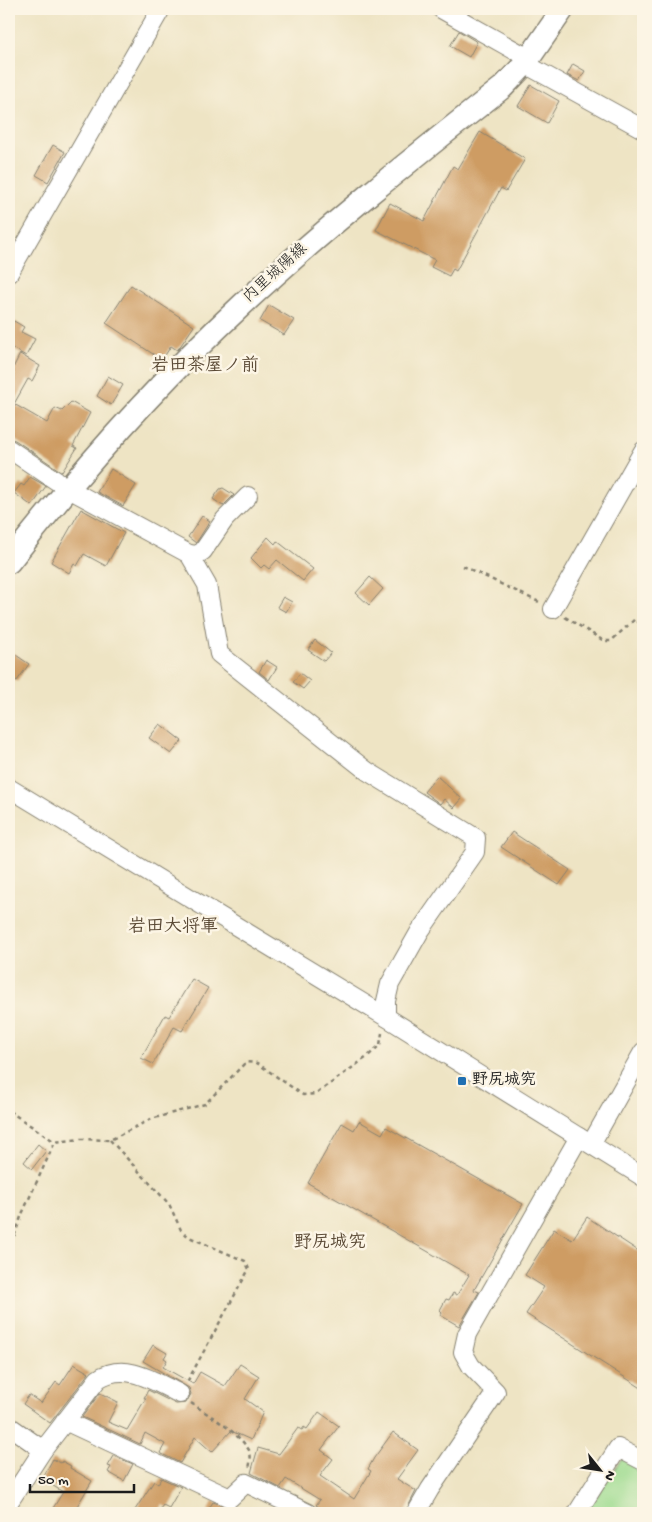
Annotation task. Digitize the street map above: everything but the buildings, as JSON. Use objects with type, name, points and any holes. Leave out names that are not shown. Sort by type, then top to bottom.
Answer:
[{"type":"main road","name":"内里城陽線","points":[[9,562],[67,488],[139,407],[241,305],[355,204],[503,86],[528,62],[563,9]]},
{"type":"street","points":[[9,273],[161,9]]},
{"type":"street","points":[[441,9],[643,129]]},
{"type":"street","points":[[9,449],[67,488],[190,554],[197,555],[203,551],[225,519],[248,496]]},
{"type":"street","points":[[554,609],[643,452]]},
{"type":"street","points":[[190,554],[207,585],[219,654],[367,771],[476,838],[475,852],[420,931],[390,984],[386,1001],[386,1017]]},
{"type":"street","points":[[9,788],[386,1017],[643,1177]]},
{"type":"street","points":[[416,1513],[430,1489],[496,1392],[471,1366],[463,1352],[467,1334],[585,1140],[643,1052]]},
{"type":"street","points":[[9,1502],[43,1450],[65,1421],[98,1379],[107,1373],[116,1371],[142,1374],[180,1394]]},
{"type":"street","points":[[65,1421],[230,1498],[246,1483],[308,1513]]},
{"type":"street","points":[[9,1426],[43,1450]]},
{"type":"street","points":[[577,1513],[618,1448],[643,1461]]},
{"type":"path","points":[[464,566],[554,609],[604,641],[611,641],[635,619],[643,626]]},
{"type":"path","points":[[9,1111],[55,1142],[110,1140],[151,1119],[205,1104],[246,1062],[257,1063],[303,1095],[316,1094],[380,1045],[386,1017]]},
{"type":"path","points":[[110,1140],[170,1204],[181,1230],[189,1237],[245,1262],[249,1269],[180,1394],[229,1431],[250,1451],[251,1459],[246,1483]]},
{"type":"path","points":[[9,1251],[22,1214],[55,1142]]},
{"type":"green space","points":[[622,1458],[643,1469],[643,1513],[585,1513]]},
{"type":"place","name":"野尻城究","points":[[462,1081]]},
{"type":"district","name":"岩田茶屋ノ前","points":[[205,366]]},
{"type":"district","name":"岩田大将軍","points":[[173,927]]},
{"type":"district","name":"野尻城究","points":[[330,1243]]}]
